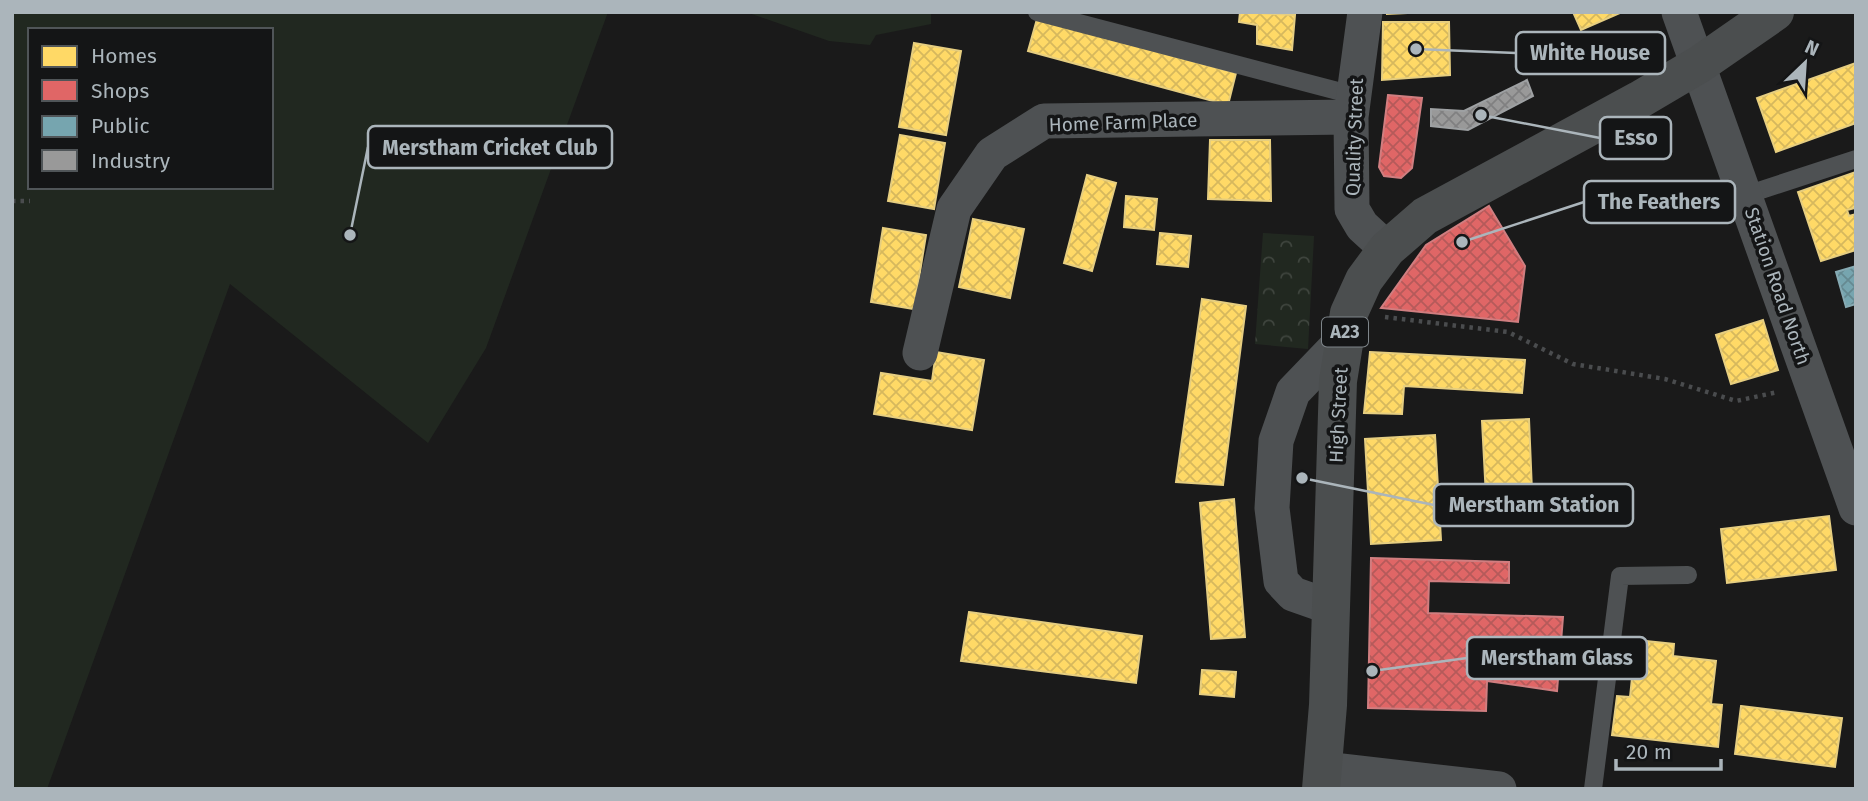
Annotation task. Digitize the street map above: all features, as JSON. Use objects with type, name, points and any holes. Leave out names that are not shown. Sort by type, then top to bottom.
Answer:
[{"type":"main road","name":"A23","points":[[1700,64],[1774,12]]},
{"type":"main road","name":"High Street","points":[[1323,779],[1338,381],[1346,327],[1364,280],[1387,249],[1424,216],[1564,143],[1700,64]]},
{"type":"street","name":"Quality Street","points":[[1365,12],[1352,106],[1352,209],[1362,226],[1387,249]]},
{"type":"street","name":"Station Road North","points":[[1679,12],[1700,64],[1812,384],[1849,468],[1856,508]]},
{"type":"street","name":"Home Farm Place","points":[[920,353],[954,209],[992,154],[1044,121],[1352,106]]},
{"type":"street","points":[[1330,607],[1293,594],[1281,581],[1272,508],[1276,440],[1293,392],[1346,327]]},
{"type":"street","points":[[1323,779],[1499,789]]},
{"type":"lane","points":[[1037,12],[1352,106]]},
{"type":"lane","points":[[1746,195],[1856,159]]},
{"type":"lane","points":[[1593,789],[1620,576],[1688,575]]},
{"type":"path","points":[[12,201],[30,201]]},
{"type":"path","points":[[1346,327],[1508,332],[1573,365],[1665,379],[1736,401],[1812,384]]},
{"type":"green space","points":[[12,12],[608,12],[486,348],[428,443],[230,284],[47,789],[12,789]]},
{"type":"green space","points":[[746,12],[931,12],[931,24],[876,35],[870,45],[829,41]]},
{"type":"green space","points":[[1263,233],[1314,236],[1308,349],[1255,344]]},
{"type":"building: Homes","points":[[1240,12],[1295,15],[1292,50],[1257,44],[1257,25],[1239,22]]},
{"type":"building: Homes","points":[[1387,12],[1429,12],[1387,14]]},
{"type":"building: Homes","points":[[1573,12],[1622,12],[1581,30]]},
{"type":"building: Homes","points":[[1037,19],[1236,73],[1228,105],[1028,51]]},
{"type":"building: Homes","points":[[1383,22],[1449,22],[1450,75],[1382,80]]},
{"type":"building: Homes","points":[[914,43],[961,51],[946,135],[899,127]]},
{"type":"building: Homes","points":[[1856,63],[1856,123],[1776,152],[1757,98]]},
{"type":"building: Homes","points":[[900,135],[945,143],[934,209],[888,201]]},
{"type":"building: Homes","points":[[1210,140],[1270,140],[1271,201],[1208,199]]},
{"type":"building: Homes","points":[[1856,172],[1855,208],[1847,210],[1849,216],[1856,214],[1856,250],[1821,261],[1798,192]]},
{"type":"building: Homes","points":[[1087,175],[1116,183],[1092,271],[1064,263]]},
{"type":"building: Homes","points":[[1126,196],[1157,199],[1154,230],[1124,227]]},
{"type":"building: Homes","points":[[973,219],[1024,229],[1010,298],[959,287]]},
{"type":"building: Homes","points":[[883,228],[926,235],[914,309],[871,302]]},
{"type":"building: Homes","points":[[1160,233],[1191,236],[1188,267],[1157,264]]},
{"type":"building: Homes","points":[[1202,299],[1246,306],[1223,485],[1176,482]]},
{"type":"building: Homes","points":[[1763,320],[1778,370],[1731,384],[1716,335]]},
{"type":"building: Homes","points":[[936,352],[984,360],[972,430],[874,414],[881,373],[932,381]]},
{"type":"building: Homes","points":[[1370,352],[1525,360],[1522,393],[1404,386],[1402,414],[1364,413]]},
{"type":"building: Homes","points":[[1529,419],[1533,515],[1487,516],[1482,421]]},
{"type":"building: Homes","points":[[1435,435],[1441,540],[1371,544],[1365,439]]},
{"type":"building: Homes","points":[[1234,499],[1245,637],[1211,639],[1200,503]]},
{"type":"building: Homes","points":[[1829,516],[1836,570],[1727,583],[1721,529]]},
{"type":"building: Homes","points":[[969,612],[1142,636],[1136,683],[961,661]]},
{"type":"building: Homes","points":[[1636,640],[1674,644],[1673,656],[1716,661],[1711,704],[1722,705],[1718,747],[1612,735],[1617,696],[1630,697]]},
{"type":"building: Homes","points":[[1202,670],[1236,672],[1234,697],[1200,694]]},
{"type":"building: Homes","points":[[1741,706],[1842,718],[1835,767],[1735,754]]},
{"type":"building: Shops","points":[[1388,95],[1422,98],[1412,168],[1401,178],[1384,176],[1379,167]]},
{"type":"building: Shops","points":[[1489,206],[1525,266],[1518,322],[1381,308],[1426,245]]},
{"type":"building: Shops","points":[[1371,558],[1509,562],[1509,583],[1429,581],[1428,613],[1563,617],[1557,691],[1487,681],[1486,711],[1368,708]]},
{"type":"building: Public","points":[[1856,266],[1856,304],[1846,307],[1836,272]]},
{"type":"building: Industry","points":[[1527,80],[1533,96],[1468,130],[1431,126],[1431,109],[1464,111]]},
{"type":"place","name":"White House","points":[[1416,49]]},
{"type":"place","name":"Esso","points":[[1481,115]]},
{"type":"place","name":"Merstham Cricket Club","points":[[350,235]]},
{"type":"place","name":"The Feathers","points":[[1462,242]]},
{"type":"place","name":"Merstham Station","points":[[1302,478]]},
{"type":"place","name":"Merstham Glass","points":[[1372,671]]}]
